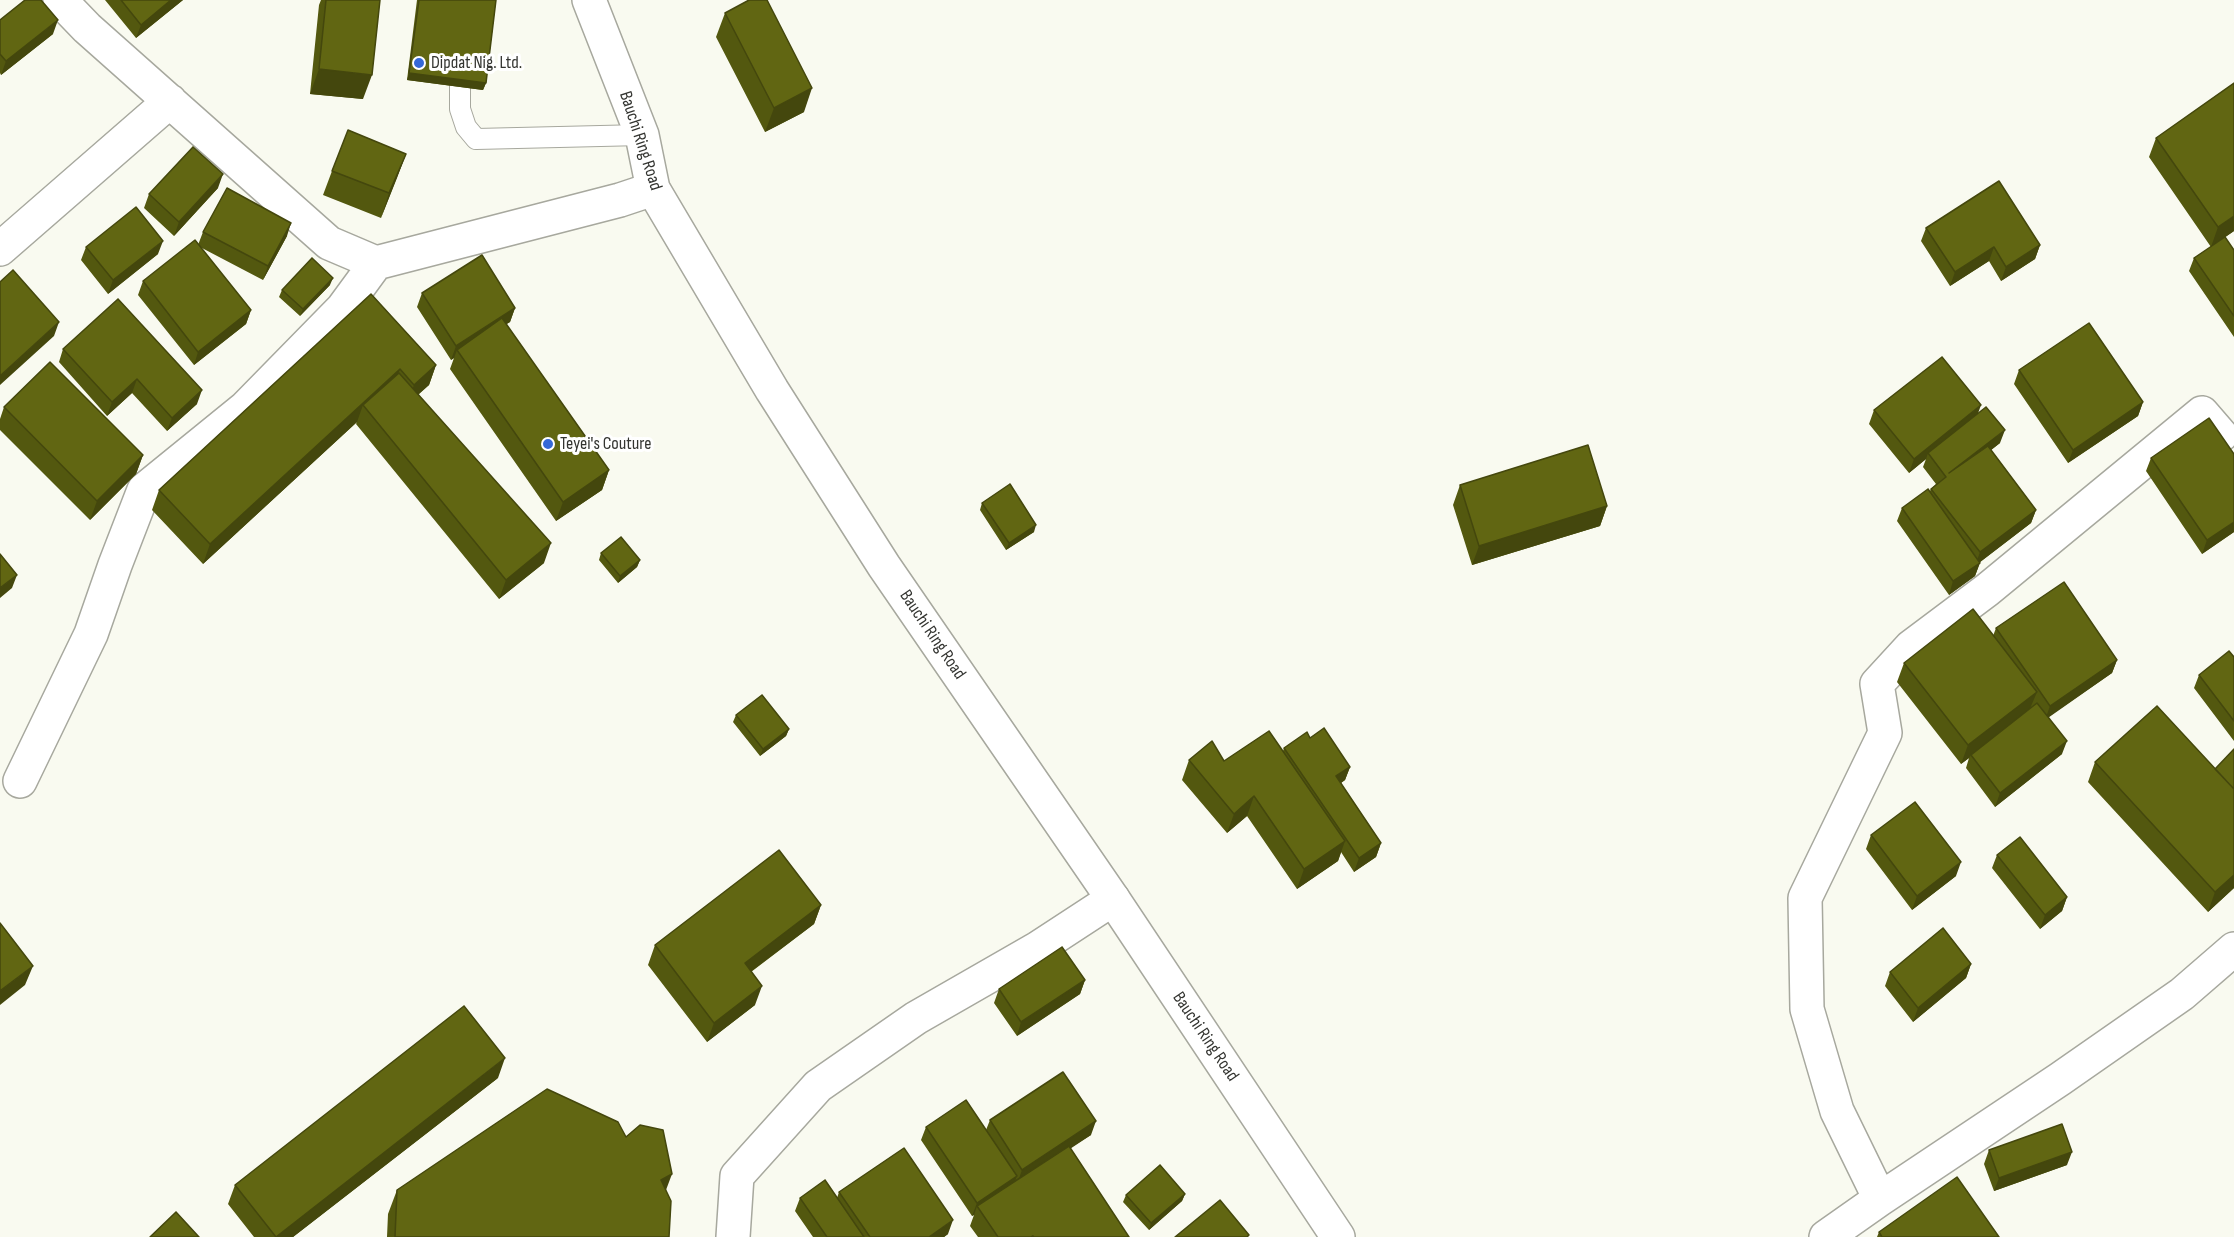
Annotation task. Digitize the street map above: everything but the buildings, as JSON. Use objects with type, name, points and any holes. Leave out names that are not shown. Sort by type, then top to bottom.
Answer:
[{"type":"street","points":[[60,0],[87,28],[329,243],[376,263],[620,200],[653,189]]},
{"type":"street","name":"Bauchi Ring Road","points":[[589,0],[642,135],[653,189],[772,390],[884,566],[1113,899],[1338,1237]]},
{"type":"street","points":[[0,249],[170,101]]},
{"type":"street","points":[[20,781],[91,634],[144,490],[245,408],[343,308],[376,263]]},
{"type":"street","points":[[1880,1199],[1837,1111],[1808,1009],[1805,898],[1886,734],[1877,684],[1911,647],[1987,590],[2202,413],[2230,437]]},
{"type":"street","points":[[733,1237],[737,1176],[818,1086],[916,1018],[1038,948],[1113,899]]},
{"type":"street","points":[[1826,1237],[2182,994],[2234,948]]},
{"type":"lane","points":[[459,38],[460,109],[466,127],[476,139],[642,135]]},
{"type":"place","name":"Dipdat Nig. Ltd.","points":[[419,63]]},
{"type":"place","name":"Teyei's Couture","points":[[548,444]]}]
